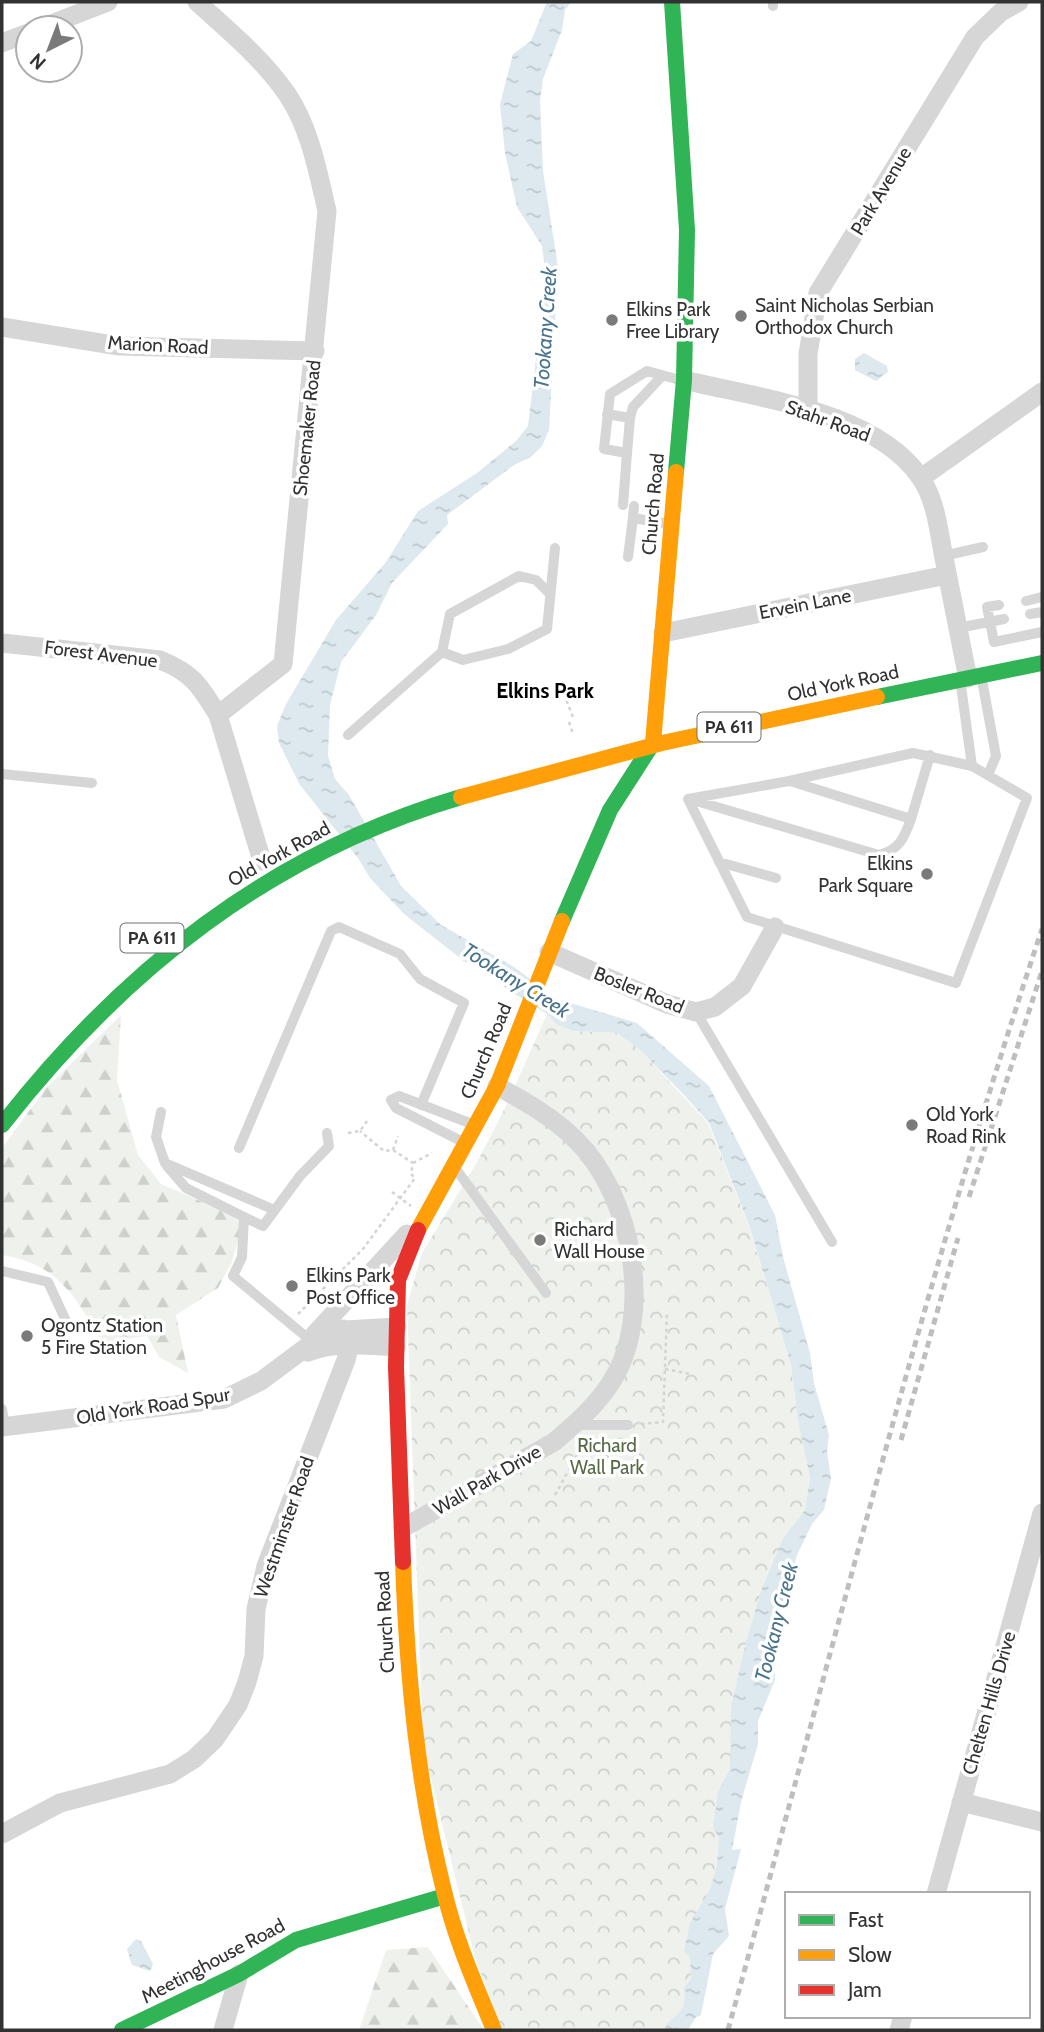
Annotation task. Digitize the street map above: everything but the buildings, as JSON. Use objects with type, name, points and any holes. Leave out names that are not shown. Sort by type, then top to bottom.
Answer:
[{"type":"main road","name":"Church Road","points":[[494,2030],[467,1965],[445,1896],[420,1777],[406,1654],[396,1337],[398,1280],[419,1209],[453,1166],[497,1086],[546,959],[610,810],[653,743],[684,380],[687,230],[672,2]]},
{"type":"main road","name":"Old York Road","points":[[546,757],[653,743],[1042,663]]},
{"type":"main road","name":"Old York Road","points":[[2,1125],[59,1052],[108,1002],[166,951],[228,906],[379,825],[653,743]]},
{"type":"main road","name":"Meetinghouse Road","points":[[122,2030],[239,1974],[296,1940],[445,1896]]},
{"type":"street","points":[[77,14],[108,2]]},
{"type":"street","name":"Shoemaker Road","points":[[197,2],[255,54],[289,96],[314,152],[327,211],[283,664],[218,715]]},
{"type":"street","name":"Park Avenue","points":[[808,410],[808,354],[818,293],[975,37],[1001,12],[1019,2]]},
{"type":"street","name":"Marion Road","points":[[2,327],[119,346],[315,351]]},
{"type":"street","name":"Stahr Road","points":[[684,380],[808,410],[864,430],[898,450],[921,478],[933,506],[970,678]]},
{"type":"street","points":[[921,478],[1042,392]]},
{"type":"street","name":"Ervein Lane","points":[[663,634],[947,575]]},
{"type":"street","name":"Forest Avenue","points":[[2,643],[160,660],[181,668],[196,680],[218,715]]},
{"type":"street","points":[[218,715],[262,861]]},
{"type":"street","name":"Bosler Road","points":[[546,959],[667,1004],[696,1012],[715,1007],[741,986],[775,927]]},
{"type":"street","name":"Wall Park Drive","points":[[402,1528],[554,1442],[574,1425],[590,1410],[611,1382],[626,1351],[634,1322],[634,1275],[626,1232],[606,1182],[579,1142],[540,1108],[497,1086]]},
{"type":"street","name":"Old York Road Spur","points":[[3,1421],[224,1398],[261,1381],[294,1358],[419,1209]]},
{"type":"street","name":"Old York Road Spur","points":[[294,1358],[347,1336],[396,1337]]},
{"type":"street","name":"Westminster Road","points":[[2,1834],[60,1803],[170,1774],[194,1759],[215,1739],[238,1705],[247,1682],[254,1656],[256,1609],[266,1566],[346,1360],[347,1336]]},
{"type":"street","name":"Chelten Hills Drive","points":[[937,1892],[1042,1516]]},
{"type":"street","points":[[961,1802],[1042,1822]]},
{"type":"street","points":[[223,2030],[239,1974]]},
{"type":"lane","points":[[627,453],[604,449],[610,394],[647,371],[684,380]]},
{"type":"lane","points":[[628,557],[633,518],[629,505],[627,453],[630,418],[633,407],[662,376]]},
{"type":"lane","points":[[607,414],[630,418]]},
{"type":"lane","points":[[633,518],[673,525]]},
{"type":"lane","points":[[943,556],[983,547]]},
{"type":"lane","points":[[442,652],[463,660],[508,649],[547,629],[548,592],[555,548]]},
{"type":"lane","points":[[348,735],[442,652],[450,614],[519,576],[536,580],[548,592]]},
{"type":"lane","points":[[1026,601],[1042,597]]},
{"type":"lane","points":[[999,605],[987,607],[994,642],[1042,632]]},
{"type":"lane","points":[[1030,614],[1042,612]]},
{"type":"lane","points":[[958,628],[1004,619]]},
{"type":"lane","points":[[970,678],[972,766]]},
{"type":"lane","points":[[970,678],[996,756],[988,775]]},
{"type":"lane","points":[[913,753],[972,766],[1027,798],[956,983],[747,917],[688,799],[789,781],[913,753]]},
{"type":"lane","points":[[688,799],[879,855],[894,851],[904,839],[930,755]]},
{"type":"lane","points":[[2,774],[92,783]]},
{"type":"lane","points":[[789,781],[911,819]]},
{"type":"lane","points":[[719,862],[776,877]]},
{"type":"lane","points":[[239,1148],[331,931],[339,927],[400,954],[420,979],[464,1003],[421,1105]]},
{"type":"lane","points":[[696,1012],[832,1242]]},
{"type":"lane","points":[[466,1143],[396,1108],[391,1100],[398,1096],[476,1125]]},
{"type":"lane","points":[[161,1112],[156,1137],[165,1163],[186,1188],[263,1226],[300,1176],[329,1146],[327,1133]]},
{"type":"lane","points":[[165,1163],[270,1208]]},
{"type":"lane","points":[[453,1166],[546,1293]]},
{"type":"lane","points":[[244,1217],[242,1257],[233,1276],[310,1340]]},
{"type":"lane","points":[[2,1271],[48,1282],[66,1321]]},
{"type":"lane","points":[[574,1425],[628,1425]]},
{"type":"path","points":[[564,694],[574,720]]},
{"type":"path","points":[[569,722],[573,734]]},
{"type":"path","points":[[348,1133],[360,1131],[367,1121]]},
{"type":"path","points":[[360,1131],[384,1152],[393,1150],[413,1163]]},
{"type":"path","points":[[393,1150],[398,1136]]},
{"type":"path","points":[[413,1163],[432,1153]]},
{"type":"path","points":[[292,1318],[363,1248],[415,1178],[411,1174],[413,1163]]},
{"type":"path","points":[[392,1192],[419,1209]]},
{"type":"path","points":[[628,1425],[663,1422],[667,1311]]},
{"type":"path","points":[[664,1369],[691,1374]]},
{"type":"path","points":[[555,1494],[595,1424]]},
{"type":"green space","name":"Richard Wall Park","points":[[547,1014],[557,1025],[573,1031],[617,1033],[640,1050],[708,1123],[748,1223],[791,1365],[798,1421],[810,1476],[805,1510],[783,1538],[763,1584],[724,1845],[682,2017],[671,2030],[502,2030],[475,1958],[423,1745],[407,1305],[422,1253],[476,1164],[506,1106]]},
{"type":"green space","points":[[121,1015],[117,1080],[138,1155],[161,1184],[243,1223],[232,1262],[218,1288],[176,1315],[188,1373],[159,1357],[147,1336],[102,1342],[83,1310],[51,1274],[21,1259],[2,1255],[2,1148],[46,1088]]},
{"type":"green space","points":[[428,1947],[484,2030],[359,2030],[386,1950]]},
{"type":"water","name":"Tookany Creek","points":[[547,2],[571,2],[565,10],[562,30],[543,79],[540,101],[543,171],[558,267],[549,430],[542,446],[531,457],[514,465],[447,515],[448,524],[392,583],[376,615],[341,662],[330,705],[328,756],[335,779],[349,795],[401,886],[441,925],[514,967],[557,999],[637,1023],[709,1086],[775,1215],[783,1257],[810,1353],[814,1383],[829,1435],[827,1451],[831,1479],[824,1510],[812,1524],[797,1555],[783,1606],[774,1647],[775,1680],[758,1721],[758,1744],[741,1802],[732,1850],[741,1849],[725,1909],[729,1936],[713,1954],[701,2015],[696,2017],[688,2030],[664,2030],[684,2004],[684,1988],[691,1979],[690,1958],[684,1951],[690,1923],[710,1889],[717,1866],[719,1838],[713,1827],[718,1792],[730,1769],[731,1707],[763,1585],[783,1538],[805,1510],[810,1477],[798,1421],[791,1365],[749,1225],[709,1123],[684,1095],[640,1050],[617,1033],[573,1031],[557,1025],[547,1014],[507,989],[490,972],[464,961],[404,914],[370,878],[358,858],[300,785],[279,743],[277,726],[286,704],[336,620],[386,562],[418,511],[477,473],[516,441],[528,426],[546,277],[542,246],[517,207],[505,153],[500,104],[513,54],[531,41]]},
{"type":"water","points":[[864,353],[887,366],[888,372],[876,381],[855,370],[855,359]]},
{"type":"water","points":[[136,1939],[141,1941],[153,1964],[150,1971],[132,1965],[127,1949]]},
{"type":"railway","points":[[728,2030],[916,1340],[956,1202],[1042,929]]},
{"type":"railway","points":[[969,1197],[1042,971]]},
{"type":"railway","points":[[901,1440],[958,1238]]},
{"type":"traffic: fast","points":[[672,2],[687,230],[684,380],[676,472]]},
{"type":"traffic: fast","points":[[877,697],[1042,663]]},
{"type":"traffic: fast","points":[[562,921],[610,810],[653,743]]},
{"type":"traffic: fast","points":[[2,1125],[98,1016],[150,968],[205,924],[264,885],[326,850],[391,821],[461,797]]},
{"type":"traffic: fast","points":[[122,2030],[239,1974],[296,1940],[445,1896]]},
{"type":"traffic: slow","points":[[653,743],[676,472]]},
{"type":"traffic: slow","points":[[461,797],[662,743],[877,697]]},
{"type":"traffic: slow","points":[[418,1230],[497,1086],[562,921]]},
{"type":"traffic: slow","points":[[403,1562],[415,1729],[435,1854],[455,1929],[494,2030]]},
{"type":"traffic: jam","points":[[403,1562],[396,1367],[398,1280],[418,1230]]},
{"type":"place","name":"Saint Nicholas Serbian Orthodox Church","points":[[741,316]]},
{"type":"place","name":"Elkins Park Free Library","points":[[612,320]]},
{"type":"place","name":"Elkins Park Square","points":[[927,874]]},
{"type":"place","name":"Old York Road Rink","points":[[912,1125]]},
{"type":"place","name":"Richard Wall House","points":[[540,1240]]},
{"type":"place","name":"Elkins Park Post Office","points":[[292,1286]]},
{"type":"place","name":"Ogontz Station 5 Fire Station","points":[[27,1336]]},
{"type":"district","name":"Elkins Park","points":[[545,690]]}]
